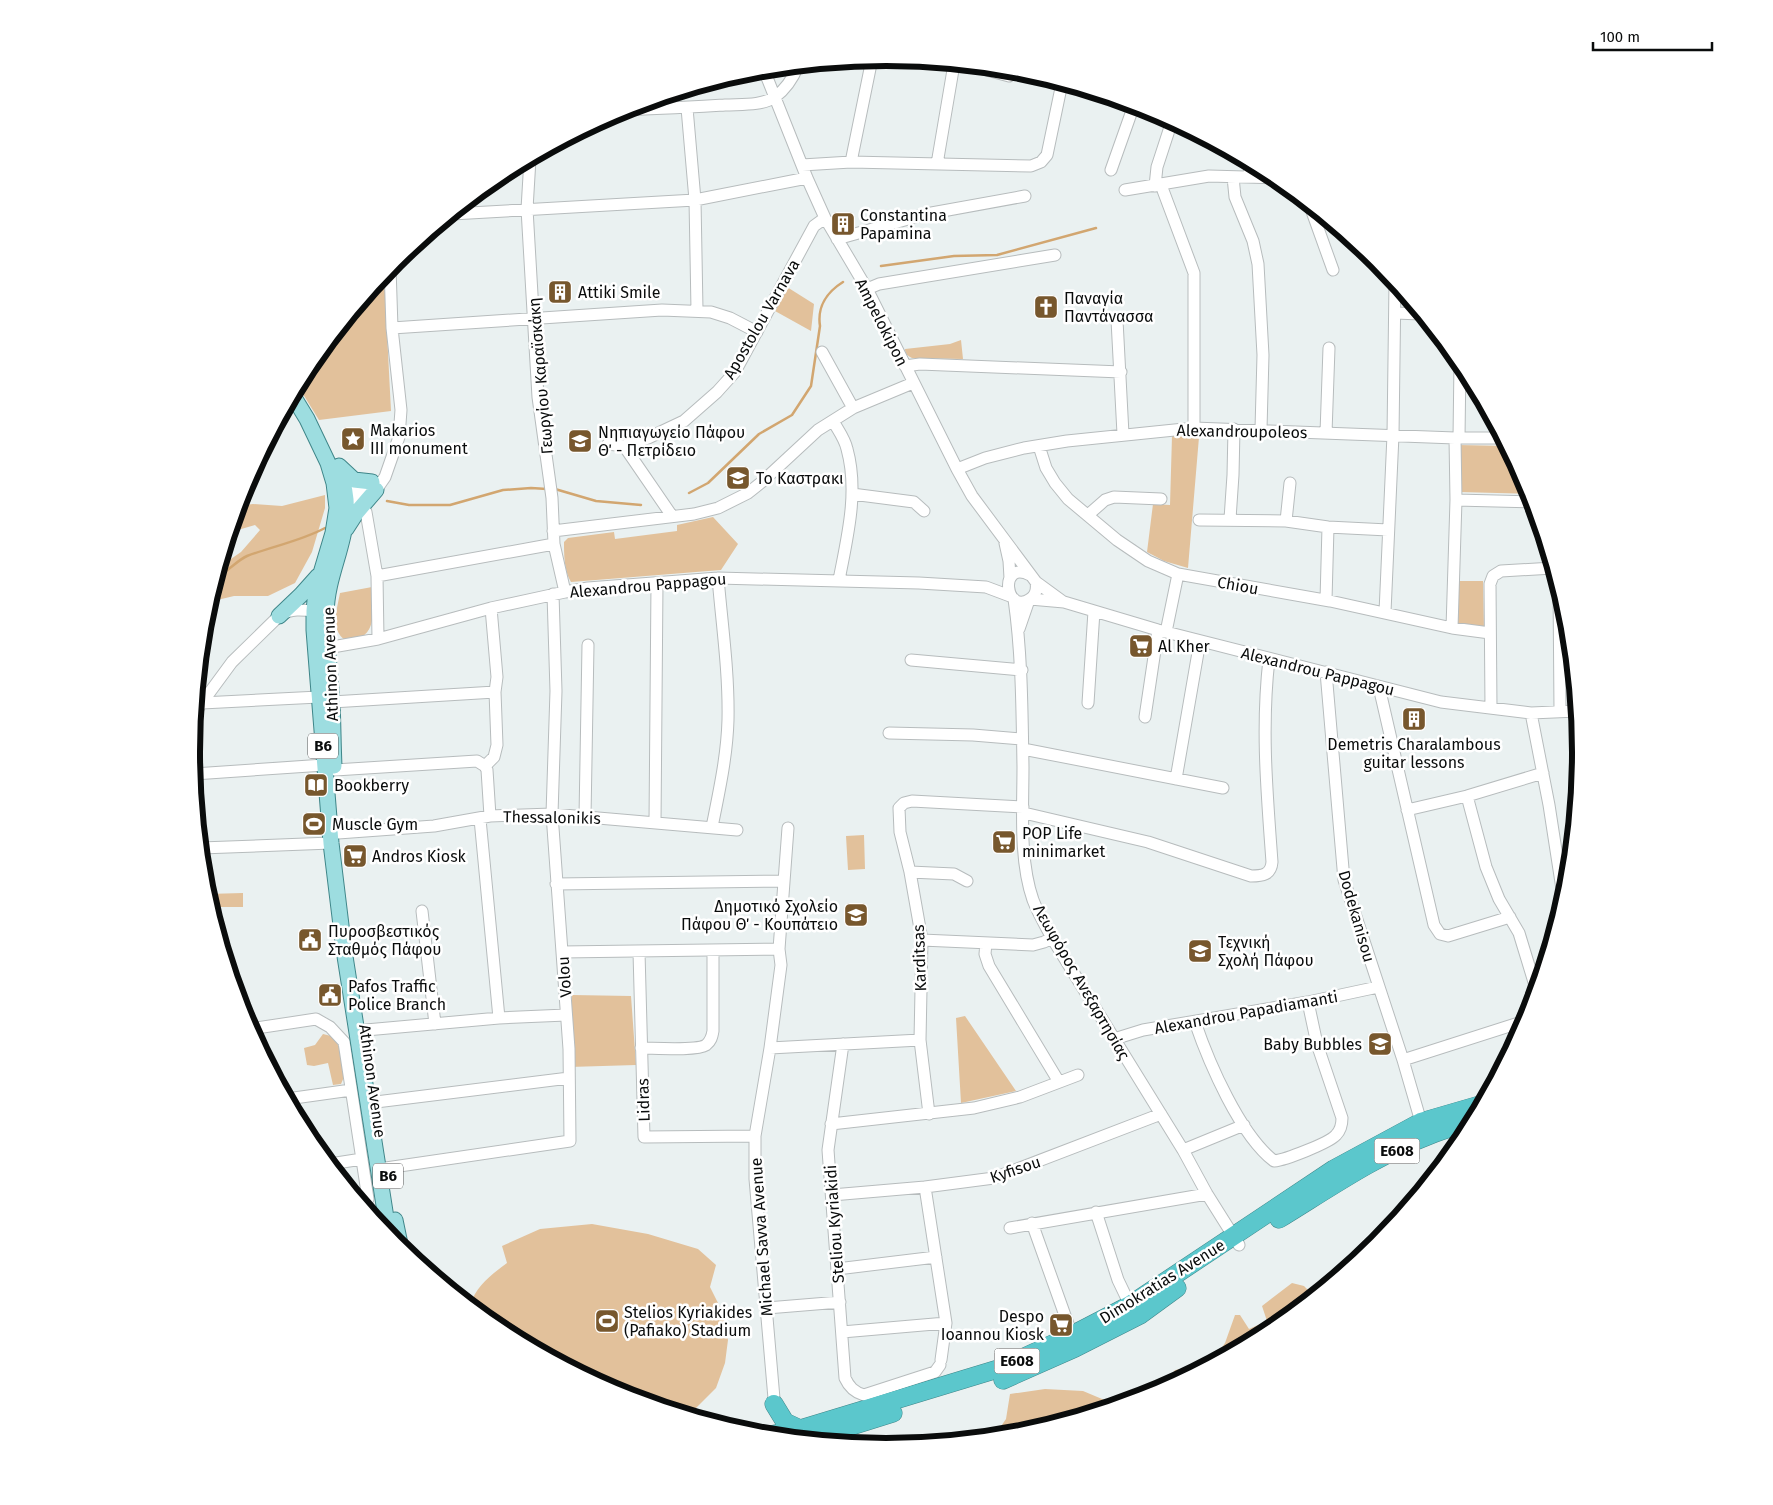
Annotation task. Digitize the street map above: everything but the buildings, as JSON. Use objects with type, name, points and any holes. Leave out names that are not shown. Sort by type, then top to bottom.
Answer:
[{"type":"highway","name":"Dimokratias Avenue","points":[[804,1434],[1003,1380],[1075,1348],[1140,1315],[1236,1240],[1334,1169],[1421,1122],[1474,1107]]},
{"type":"highway","name":"Dimokratias Avenue","points":[[804,1434],[1001,1368],[1072,1335],[1130,1305],[1236,1240],[1380,1159],[1429,1135],[1464,1123]]},
{"type":"highway","points":[[774,1404],[785,1422],[802,1433]]},
{"type":"main road","name":"B6","points":[[297,402],[328,463],[342,502]]},
{"type":"main road","name":"B6","points":[[307,419],[324,440],[336,463],[343,481],[342,502]]},
{"type":"main road","points":[[336,463],[354,480],[374,486],[345,530]]},
{"type":"main road","name":"Athinon Avenue","points":[[320,612],[331,582],[345,530],[342,502]]},
{"type":"main road","name":"Athinon Avenue","points":[[342,502],[319,574],[329,767],[354,1018],[382,1167],[398,1234]]},
{"type":"main road","points":[[279,616],[305,591],[319,574]]},
{"type":"main road","name":"Athinon Avenue","points":[[335,838],[342,872],[376,1102],[388,1223]]},
{"type":"street","points":[[851,162],[870,67]]},
{"type":"street","points":[[936,164],[953,70]]},
{"type":"street","points":[[649,109],[764,102],[775,96],[795,72]]},
{"type":"street","name":"Ampelokipon","points":[[767,77],[825,218],[867,289],[957,469],[972,496],[1033,578]]},
{"type":"street","points":[[802,166],[851,162],[1031,166],[1041,162],[1047,155],[1061,89]]},
{"type":"street","points":[[687,108],[695,200],[697,310]]},
{"type":"street","points":[[1111,170],[1132,112]]},
{"type":"street","points":[[1170,128],[1157,167],[1158,186],[1194,273],[1194,428]]},
{"type":"street","name":"Γεωργίου Καραϊσκάκη","points":[[530,166],[527,209],[538,397],[552,498],[554,544],[565,592]]},
{"type":"street","points":[[1248,176],[1250,171]]},
{"type":"street","points":[[1233,176],[1235,197],[1253,241],[1258,264],[1263,355],[1261,429]]},
{"type":"street","points":[[1126,190],[1158,186],[1199,177],[1260,177]]},
{"type":"street","points":[[463,213],[695,200],[807,178]]},
{"type":"street","points":[[838,239],[926,214],[1025,196]]},
{"type":"street","points":[[1314,216],[1333,270]]},
{"type":"street","name":"Apostolou Varnava","points":[[608,444],[624,446],[668,429],[696,412],[717,392],[734,372],[814,226],[825,218]]},
{"type":"street","points":[[867,289],[879,284],[895,281],[1055,255]]},
{"type":"street","points":[[342,502],[374,486],[387,472],[396,448],[401,424],[392,328],[390,279]]},
{"type":"street","points":[[1385,612],[1393,435],[1395,292]]},
{"type":"street","points":[[392,328],[650,310],[697,310],[730,318],[757,332]]},
{"type":"street","points":[[1395,313],[1413,314]]},
{"type":"street","points":[[1117,320],[1124,434]]},
{"type":"street","points":[[1326,433],[1329,348]]},
{"type":"street","points":[[822,352],[853,408]]},
{"type":"street","points":[[905,366],[920,364],[1121,372]]},
{"type":"street","points":[[1452,628],[1459,375]]},
{"type":"street","points":[[553,531],[694,514],[718,508],[748,493],[818,430],[853,408],[913,384]]},
{"type":"street","points":[[833,421],[847,447],[852,494],[846,545],[839,580]]},
{"type":"street","name":"Alexandroupoleos","points":[[957,469],[985,458],[1039,446],[1124,434],[1194,428],[1496,438]]},
{"type":"street","points":[[1230,519],[1234,475],[1234,429]]},
{"type":"street","points":[[624,446],[672,516]]},
{"type":"street","name":"Chiou","points":[[1039,446],[1046,468],[1068,499],[1117,540],[1144,559],[1178,574],[1326,600],[1452,628],[1490,633]]},
{"type":"street","points":[[1286,521],[1290,483]]},
{"type":"street","points":[[852,494],[914,502],[924,511]]},
{"type":"street","points":[[1088,515],[1105,500],[1114,497],[1161,498]]},
{"type":"street","points":[[1456,500],[1525,502]]},
{"type":"street","points":[[366,512],[377,576],[378,640]]},
{"type":"street","points":[[1199,520],[1286,521],[1328,527],[1388,530]]},
{"type":"street","points":[[1326,600],[1328,527]]},
{"type":"street","name":"Ampelokipon","points":[[1004,540],[1009,561],[1010,579]]},
{"type":"street","points":[[377,576],[554,544]]},
{"type":"street","points":[[1491,708],[1490,584],[1493,576],[1501,571],[1547,568]]},
{"type":"street","points":[[1022,572],[1033,578],[1036,593],[1030,599],[1023,602],[1012,597],[1007,588],[1010,579],[1022,572]]},
{"type":"street","points":[[1145,717],[1162,631],[1178,574]]},
{"type":"street","points":[[712,827],[726,756],[728,719],[718,578]]},
{"type":"street","name":"Alexandrou Pappagou","points":[[322,649],[378,640],[492,608],[553,594],[718,578],[839,580],[986,587],[1012,597]]},
{"type":"street","name":"Alexandrou Pappagou","points":[[1033,578],[1064,602]]},
{"type":"street","name":"Alexandrou Pappagou","points":[[986,587],[1010,579]]},
{"type":"street","points":[[655,823],[657,583]]},
{"type":"street","name":"Volou","points":[[382,1167],[570,1141],[566,1015],[552,814],[556,691],[553,594]]},
{"type":"street","name":"Λεωφόρος Ανεξαρτησίας","points":[[1012,597],[1019,631],[1022,670],[1025,860],[1033,898],[1052,938],[1183,1150],[1207,1194],[1236,1240]]},
{"type":"street","name":"Alexandrou Pappagou","points":[[1030,599],[1064,602],[1162,631],[1441,702],[1531,713],[1571,711]]},
{"type":"street","name":"Λεωφόρος Ανεξαρτησίας","points":[[1019,631],[1030,599]]},
{"type":"street","points":[[485,766],[494,757],[497,745],[495,692],[497,676],[492,608]]},
{"type":"street","points":[[203,702],[232,662],[279,616],[286,611],[294,610],[320,612]]},
{"type":"street","points":[[1088,703],[1094,611]]},
{"type":"street","points":[[1559,616],[1560,712]]},
{"type":"street","points":[[1176,779],[1200,641]]},
{"type":"street","points":[[585,817],[588,645]]},
{"type":"street","points":[[1023,810],[1148,842],[1251,876],[1261,876],[1268,873],[1272,862],[1266,784],[1264,699],[1269,659]]},
{"type":"street","points":[[911,660],[1022,670]]},
{"type":"street","name":"Dodekanisou","points":[[1326,672],[1344,880],[1403,1060],[1421,1122]]},
{"type":"street","points":[[1379,687],[1434,925],[1440,934],[1448,936],[1510,917]]},
{"type":"street","points":[[202,707],[325,699],[495,692]]},
{"type":"street","points":[[1531,713],[1561,882]]},
{"type":"street","points":[[889,733],[973,735],[1223,788]]},
{"type":"street","points":[[201,774],[476,761],[485,766],[488,776],[485,817],[499,1018]]},
{"type":"street","points":[[1407,810],[1467,796],[1543,773]]},
{"type":"street","points":[[1467,796],[1486,867],[1499,898],[1520,933],[1534,980]]},
{"type":"street","name":"Karditsas","points":[[929,1114],[920,1040],[922,940],[910,872],[900,832],[898,813],[901,805],[912,801],[1023,810]]},
{"type":"street","name":"Thessalonikis","points":[[207,848],[335,838],[434,826],[485,817],[552,814],[737,830]]},
{"type":"street","name":"Michael Savva Avenue","points":[[774,1429],[774,1404],[755,1179],[755,1136],[770,1048],[781,965],[779,949],[788,828]]},
{"type":"street","points":[[910,872],[954,874],[967,882]]},
{"type":"street","points":[[556,884],[784,881]]},
{"type":"street","points":[[422,911],[435,1024]]},
{"type":"street","points":[[922,940],[1033,945],[1052,938]]},
{"type":"street","points":[[986,943],[985,954],[989,966],[1059,1082]]},
{"type":"street","points":[[562,952],[779,949]]},
{"type":"street","points":[[641,1048],[696,1048],[707,1044],[712,1039],[713,951]]},
{"type":"street","name":"Lidras","points":[[639,952],[644,1137],[755,1136]]},
{"type":"street","name":"Alexandrou Papadiamanti","points":[[1114,1038],[1143,1030],[1308,1002],[1378,987]]},
{"type":"street","points":[[1195,1022],[1206,1054],[1244,1125],[1265,1154],[1274,1161],[1284,1160],[1335,1137],[1342,1127],[1342,1118],[1318,1044],[1308,1002]]},
{"type":"street","points":[[366,1030],[499,1018],[566,1015]]},
{"type":"street","points":[[336,1032],[354,1018]]},
{"type":"street","points":[[258,1028],[316,1019],[322,1021],[336,1032],[344,1042],[368,1199]]},
{"type":"street","points":[[1403,1060],[1517,1024]]},
{"type":"street","points":[[770,1048],[920,1040]]},
{"type":"street","name":"Steliou Kyriakidi","points":[[843,1044],[828,1150],[845,1378],[852,1389],[864,1395],[939,1366],[946,1324]]},
{"type":"street","points":[[831,1124],[929,1114],[997,1103],[1078,1075]]},
{"type":"street","points":[[376,1102],[569,1078]]},
{"type":"street","points":[[293,1098],[351,1090]]},
{"type":"street","name":"Kyfisou","points":[[832,1195],[925,1187],[994,1178],[1161,1114]]},
{"type":"street","points":[[1183,1150],[1244,1125]]},
{"type":"street","points":[[337,1163],[362,1159],[382,1167]]},
{"type":"street","points":[[842,1332],[946,1324],[925,1187]]},
{"type":"street","points":[[1010,1228],[1207,1194]]},
{"type":"street","points":[[1096,1212],[1118,1280],[1130,1305]]},
{"type":"street","points":[[1032,1223],[1072,1335]]},
{"type":"street","points":[[837,1269],[936,1257]]},
{"type":"street","points":[[766,1308],[840,1302]]},
{"type":"shaded area","points":[[385,285],[391,411],[319,420],[302,393],[342,335]]},
{"type":"shaded area","points":[[787,287],[814,304],[811,331],[775,311]]},
{"type":"shaded area","points":[[961,340],[963,359],[912,358],[905,351],[905,349],[950,344]]},
{"type":"shaded area","points":[[1172,436],[1199,437],[1188,568],[1164,561],[1147,552],[1153,504],[1170,505]]},
{"type":"shaded area","points":[[1458,445],[1500,446],[1522,494],[1459,492]]},
{"type":"shaded area","points":[[325,495],[325,508],[312,552],[295,583],[268,596],[234,596],[218,600],[228,561],[241,552],[260,530],[255,525],[238,530],[247,505],[282,506]]},
{"type":"shaded area","points":[[713,517],[738,544],[721,570],[571,582],[569,578],[564,547],[564,542],[568,538],[614,532],[615,539],[677,531],[677,525]]},
{"type":"shaded area","points":[[1459,581],[1483,581],[1484,629],[1458,623]]},
{"type":"shaded area","points":[[372,587],[373,615],[370,628],[361,637],[345,640],[337,631],[336,625],[336,612],[340,593]]},
{"type":"shaded area","points":[[864,835],[865,869],[848,870],[846,836]]},
{"type":"shaded area","points":[[243,893],[243,907],[218,907],[215,894]]},
{"type":"shaded area","points":[[572,995],[631,996],[636,1065],[569,1067]]},
{"type":"shaded area","points":[[965,1016],[1016,1091],[961,1103],[956,1018]]},
{"type":"shaded area","points":[[323,1034],[331,1036],[339,1047],[344,1077],[341,1084],[333,1085],[328,1063],[314,1066],[307,1065],[304,1048],[315,1045]]},
{"type":"shaded area","name":"Stelios Kyriakides (Pafiako) Stadium","points":[[592,1224],[648,1234],[698,1249],[716,1265],[710,1287],[723,1313],[728,1340],[725,1363],[716,1388],[694,1410],[624,1387],[583,1368],[543,1347],[472,1299],[476,1292],[490,1276],[507,1263],[502,1246],[540,1229]]},
{"type":"shaded area","points":[[1292,1283],[1304,1286],[1310,1292],[1268,1323],[1218,1353],[1225,1343],[1235,1315],[1240,1315],[1249,1329],[1267,1321],[1262,1306]]},
{"type":"shaded area","points":[[1192,1367],[1169,1378],[1175,1370]]},
{"type":"shaded area","points":[[1045,1389],[1083,1391],[1108,1402],[1064,1415],[999,1429],[1006,1419],[1010,1394]]},
{"type":"waterway","points":[[881,266],[954,256],[997,255],[1096,228]]},
{"type":"waterway","points":[[689,493],[708,483],[759,434],[792,415],[811,386],[822,306],[832,290],[843,282]]},
{"type":"waterway","points":[[387,501],[409,505],[450,505],[503,490],[547,489]]},
{"type":"waterway","points":[[555,489],[596,501],[641,505]]},
{"type":"waterway","points":[[225,572],[247,556],[325,528]]},
{"type":"waterway","points":[[1209,1358],[1224,1350]]},
{"type":"place","name":"Constantina Papamina","points":[[843,224]]},
{"type":"place","name":"Attiki Smile","points":[[560,292]]},
{"type":"place","name":"Παναγία Παντάνασσα","points":[[1046,307]]},
{"type":"place","name":"Makarios III monument","points":[[353,439]]},
{"type":"place","name":"Νηπιαγωγείο Πάφου Θ΄ - Πετρίδειο","points":[[580,441]]},
{"type":"place","name":"Το Καστρακι","points":[[738,478]]},
{"type":"place","name":"Al Kher","points":[[1141,646]]},
{"type":"place","name":"Demetris Charalambous guitar lessons","points":[[1414,719]]},
{"type":"place","name":"Bookberry","points":[[316,785]]},
{"type":"place","name":"Muscle Gym","points":[[314,824]]},
{"type":"place","name":"POP Life minimarket","points":[[1004,842]]},
{"type":"place","name":"Andros Kiosk","points":[[355,856]]},
{"type":"place","name":"Δημοτικό Σχολείο Πάφου Θ΄ - Κουπάτειο","points":[[856,915]]},
{"type":"place","name":"Πυροσβεστικός Σταθμός Πάφου","points":[[310,940]]},
{"type":"place","name":"Τεχνική Σχολή Πάφου","points":[[1200,951]]},
{"type":"place","name":"Pafos Traffic Police Branch","points":[[330,995]]},
{"type":"place","name":"Baby Bubbles","points":[[1380,1044]]},
{"type":"place","name":"Stelios Kyriakides (Pafiako) Stadium","points":[[607,1321]]},
{"type":"place","name":"Despo Ioannou Kiosk","points":[[1061,1325]]}]
